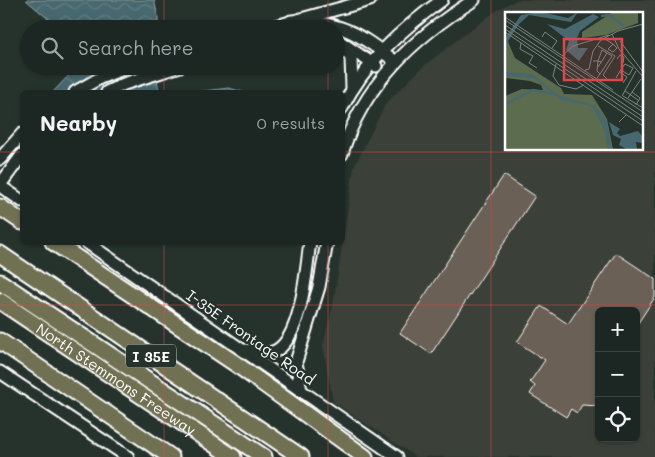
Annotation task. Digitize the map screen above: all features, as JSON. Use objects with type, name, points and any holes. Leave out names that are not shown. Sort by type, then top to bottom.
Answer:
[{"type":"highway","points":[[0,207],[20,221]]},
{"type":"highway","points":[[57,245],[236,364],[365,457]]},
{"type":"highway","name":"I 35E","points":[[0,254],[301,457]]},
{"type":"highway","points":[[0,282],[202,418],[264,457]]},
{"type":"highway","name":"North Stemmons Freeway","points":[[0,300],[233,457]]},
{"type":"highway","points":[[0,341],[37,368],[171,457]]},
{"type":"main road","points":[[295,20],[370,0]]},
{"type":"main road","points":[[345,103],[381,50],[442,0]]},
{"type":"main road","points":[[345,147],[360,110],[385,74],[417,40],[474,0]]},
{"type":"main road","points":[[345,28],[357,33],[396,62]]},
{"type":"main road","points":[[345,46],[372,62],[385,74]]},
{"type":"main road","points":[[345,50],[352,58],[352,90]]},
{"type":"main road","points":[[79,90],[108,75]]},
{"type":"main road","points":[[111,90],[152,75]]},
{"type":"main road","points":[[0,159],[20,136]]},
{"type":"main road","points":[[20,158],[0,185],[20,200]]},
{"type":"main road","name":"I-35E Frontage Road","points":[[91,245],[397,457]]},
{"type":"main road","points":[[244,350],[270,353],[283,346],[298,315],[310,245]]},
{"type":"main road","points":[[301,391],[296,362],[319,287],[327,245]]},
{"type":"main road","points":[[0,372],[128,457]]},
{"type":"shaded area","points":[[516,0],[655,0],[655,457],[416,457],[333,402],[323,345],[333,306],[342,245],[345,245],[345,227],[354,167],[386,103],[426,64],[497,10]]},
{"type":"water","points":[[26,0],[154,0],[158,17],[158,20],[49,20]]},
{"type":"water","points":[[69,75],[156,75],[159,90],[55,90]]},
{"type":"water","points":[[229,88],[236,90],[212,90]]},
{"type":"building","points":[[504,175],[535,196],[431,354],[400,333]]},
{"type":"building","points":[[616,253],[655,279],[655,297],[640,320],[640,307],[595,307],[595,406],[582,405],[577,413],[571,409],[566,417],[530,394],[535,386],[530,382],[545,360],[517,342],[541,306],[568,324]]}]
